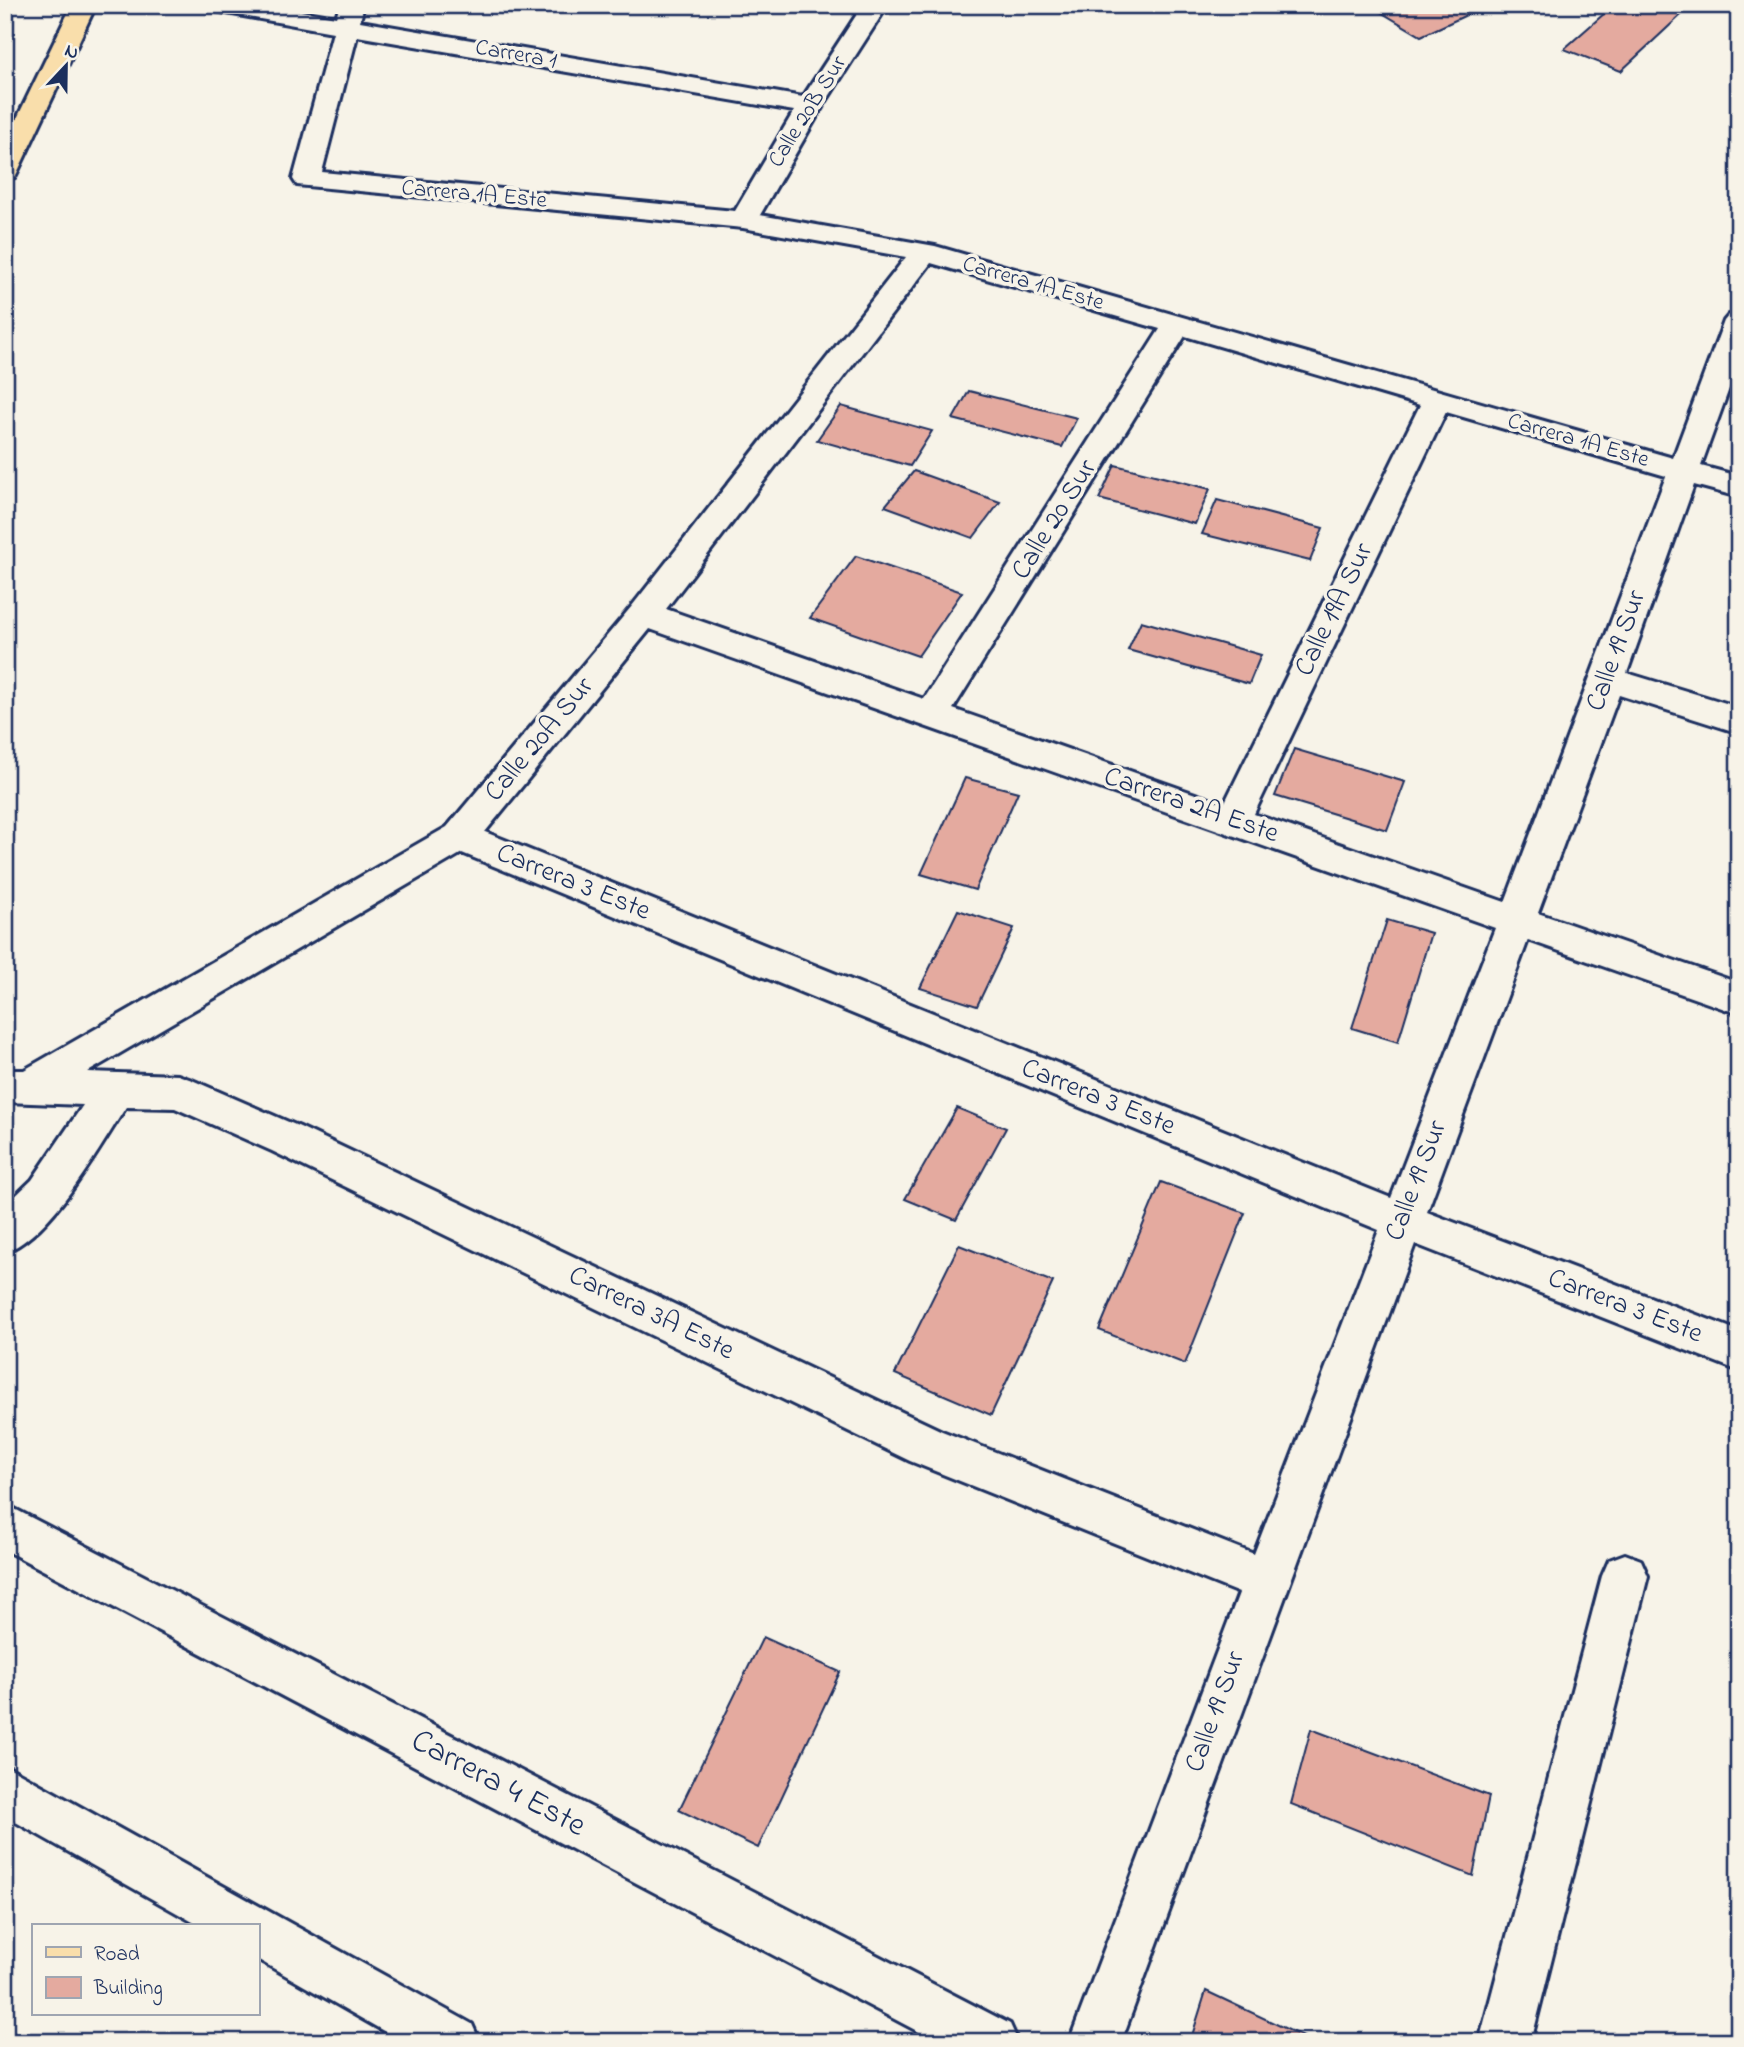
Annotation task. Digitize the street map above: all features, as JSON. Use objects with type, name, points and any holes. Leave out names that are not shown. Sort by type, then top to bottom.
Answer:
[{"type":"main road","points":[[9,158],[85,5]]},
{"type":"street","name":"Carrera 1","points":[[221,5],[349,15],[810,106]]},
{"type":"street","name":"Calle 20B Sur","points":[[743,220],[810,106],[876,5]]},
{"type":"street","name":"Carrera 1A Este","points":[[349,15],[307,179],[743,220],[925,253],[1739,487]]},
{"type":"street","name":"Calle 20A Sur","points":[[18,1086],[460,837],[644,614],[925,253]]},
{"type":"street","name":"Calle 19 Sur","points":[[1095,2042],[1265,1581],[1608,679],[1682,470],[1739,321]]},
{"type":"street","name":"Calle 20 Sur","points":[[932,715],[1177,325]]},
{"type":"street","name":"Calle 19A Sur","points":[[1233,821],[1437,400]]},
{"type":"street","name":"Carrera 2A Este","points":[[644,614],[1739,999]]},
{"type":"street","points":[[1608,679],[1739,720]]},
{"type":"street","name":"Carrera 3 Este","points":[[460,837],[1402,1221],[1739,1351]]},
{"type":"street","name":"Carrera 3A Este","points":[[18,1086],[178,1092],[286,1139],[926,1446],[1265,1581]]},
{"type":"street","points":[[5,1234],[46,1193],[114,1091]]},
{"type":"street","name":"Carrera 4 Este","points":[[5,1526],[992,2042]]},
{"type":"street","points":[[1505,2042],[1625,1577]]},
{"type":"street","points":[[5,1789],[245,1924]]},
{"type":"street","points":[[259,1932],[454,2042]]},
{"type":"building","points":[[1369,5],[1488,5],[1421,36]]},
{"type":"building","points":[[1614,5],[1654,5],[1681,15],[1621,71],[1564,49]]},
{"type":"building","points":[[969,391],[1077,418],[1062,447],[953,419]]},
{"type":"building","points":[[841,406],[932,431],[910,466],[817,440]]},
{"type":"building","points":[[1115,465],[1210,489],[1195,524],[1099,499]]},
{"type":"building","points":[[914,471],[1000,502],[973,538],[885,506]]},
{"type":"building","points":[[1217,500],[1323,528],[1310,561],[1202,534]]},
{"type":"building","points":[[856,556],[962,592],[918,656],[810,618]]},
{"type":"building","points":[[1141,621],[1261,655],[1249,684],[1128,650]]},
{"type":"building","points":[[1294,749],[1405,782],[1387,830],[1275,796]]},
{"type":"building","points":[[965,778],[1018,792],[975,890],[921,874]]},
{"type":"building","points":[[958,910],[1014,928],[977,1006],[920,988]]},
{"type":"building","points":[[1387,920],[1431,933],[1398,1042],[1352,1028]]},
{"type":"building","points":[[957,1108],[1006,1128],[956,1220],[905,1199]]},
{"type":"building","points":[[1161,1182],[1245,1213],[1185,1364],[1099,1330]]},
{"type":"building","points":[[959,1245],[1053,1282],[991,1415],[895,1374]]},
{"type":"building","points":[[763,1637],[840,1672],[758,1848],[679,1810]]},
{"type":"building","points":[[1311,1729],[1489,1796],[1473,1876],[1291,1804]]},
{"type":"building","points":[[1206,1991],[1314,2042],[1190,2042]]}]
